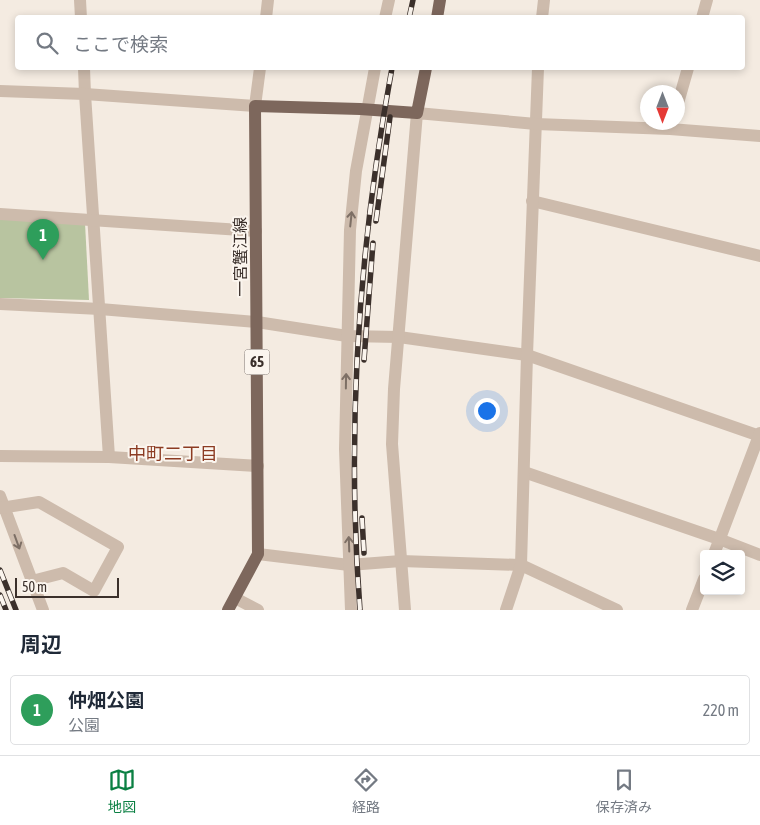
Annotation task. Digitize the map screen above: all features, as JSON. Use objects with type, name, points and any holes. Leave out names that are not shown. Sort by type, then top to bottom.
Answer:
[{"type":"main road","points":[[437,15],[440,0]]},
{"type":"main road","points":[[256,106],[367,109],[417,113],[426,70]]},
{"type":"main road","name":"一宮蟹江線","points":[[228,610],[258,554],[256,106]]},
{"type":"street","points":[[80,0],[81,15]]},
{"type":"street","points":[[266,15],[268,0]]},
{"type":"street","points":[[386,15],[389,0]]},
{"type":"street","points":[[542,15],[544,0]]},
{"type":"street","points":[[703,15],[707,0]]},
{"type":"street","points":[[84,70],[109,457]]},
{"type":"street","points":[[0,91],[85,94],[256,106],[260,70]]},
{"type":"street","points":[[351,610],[345,449],[350,230],[356,171],[375,70]]},
{"type":"street","points":[[506,610],[521,565],[538,70]]},
{"type":"street","points":[[683,85],[687,70]]},
{"type":"street","points":[[405,610],[392,444],[394,388],[417,113],[536,124],[640,126]]},
{"type":"street","points":[[685,128],[760,136]]},
{"type":"street","points":[[532,201],[760,256]]},
{"type":"street","points":[[0,214],[256,231]]},
{"type":"street","points":[[0,304],[257,322],[347,336],[399,337],[527,355],[760,435],[715,550]]},
{"type":"street","points":[[0,456],[109,457],[258,466]]},
{"type":"street","points":[[524,472],[760,555]]},
{"type":"street","points":[[32,580],[63,573],[94,591],[118,547],[39,502],[1,504],[43,610]]},
{"type":"street","points":[[258,554],[349,565],[401,561],[521,565],[617,610]]},
{"type":"street","points":[[692,610],[700,589]]},
{"type":"street","points":[[235,598],[258,610]]},
{"type":"green space","points":[[0,216],[85,223],[89,300],[0,298]]},
{"type":"railway","points":[[410,15],[413,0]]},
{"type":"railway","points":[[360,610],[354,474],[358,338],[371,202],[392,70]]},
{"type":"railway","points":[[376,221],[390,117]]},
{"type":"railway","points":[[364,360],[373,243]]},
{"type":"railway","points":[[362,518],[364,553]]},
{"type":"railway","points":[[0,570],[16,610]]},
{"type":"railway","points":[[0,595],[6,610]]},
{"type":"place","name":"仲畑公園","points":[[43,260]]},
{"type":"district","name":"中町二丁目","points":[[173,454]]}]
